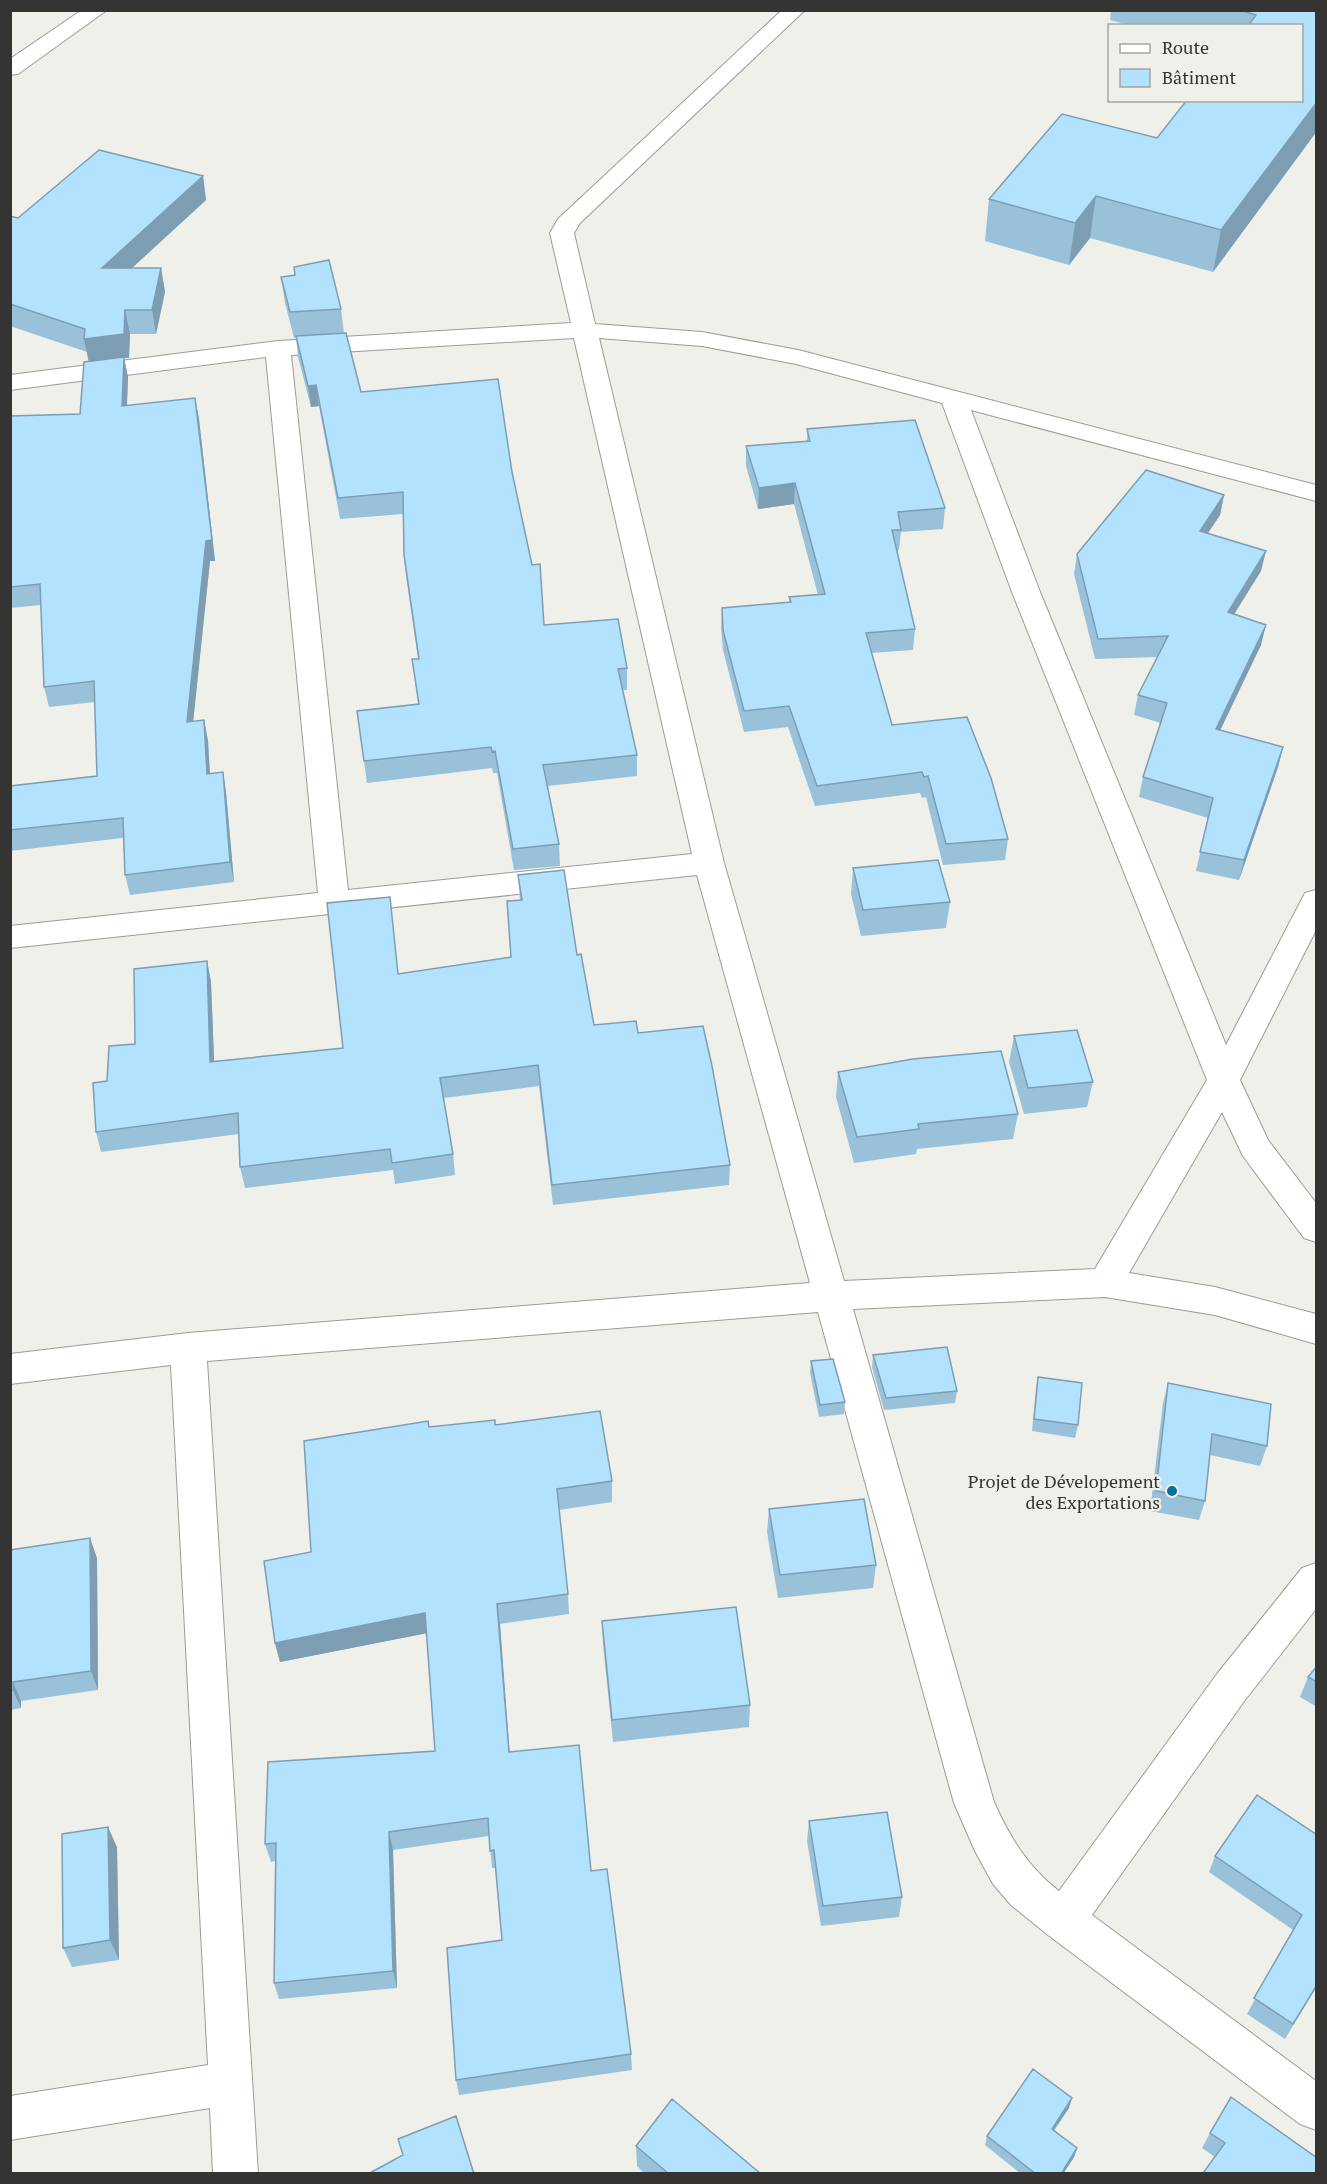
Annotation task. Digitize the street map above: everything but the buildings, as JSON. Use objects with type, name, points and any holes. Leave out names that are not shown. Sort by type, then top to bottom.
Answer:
[{"type":"street","points":[[10,69],[97,10]]},
{"type":"street","points":[[795,10],[570,219],[562,233],[709,863],[974,1803],[988,1836],[1009,1872],[1033,1896],[1317,2108]]},
{"type":"street","points":[[10,383],[278,348],[584,330],[702,339],[798,357],[1317,493]]},
{"type":"street","points":[[278,348],[334,903]]},
{"type":"street","points":[[953,397],[1026,592],[1224,1080],[1255,1147],[1317,1228]]},
{"type":"street","points":[[10,937],[709,863]]},
{"type":"street","points":[[1105,1283],[1224,1080],[1317,901]]},
{"type":"street","points":[[10,1369],[188,1348],[832,1296],[1105,1283],[1215,1301],[1317,1329]]},
{"type":"street","points":[[188,1348],[236,2174]]},
{"type":"street","points":[[1063,1920],[1231,1687],[1317,1580]]},
{"type":"street","points":[[10,2118],[230,2083]]},
{"type":"place","name":"Projet de Dévelopement des Exportations","points":[[1172,1491]]}]
